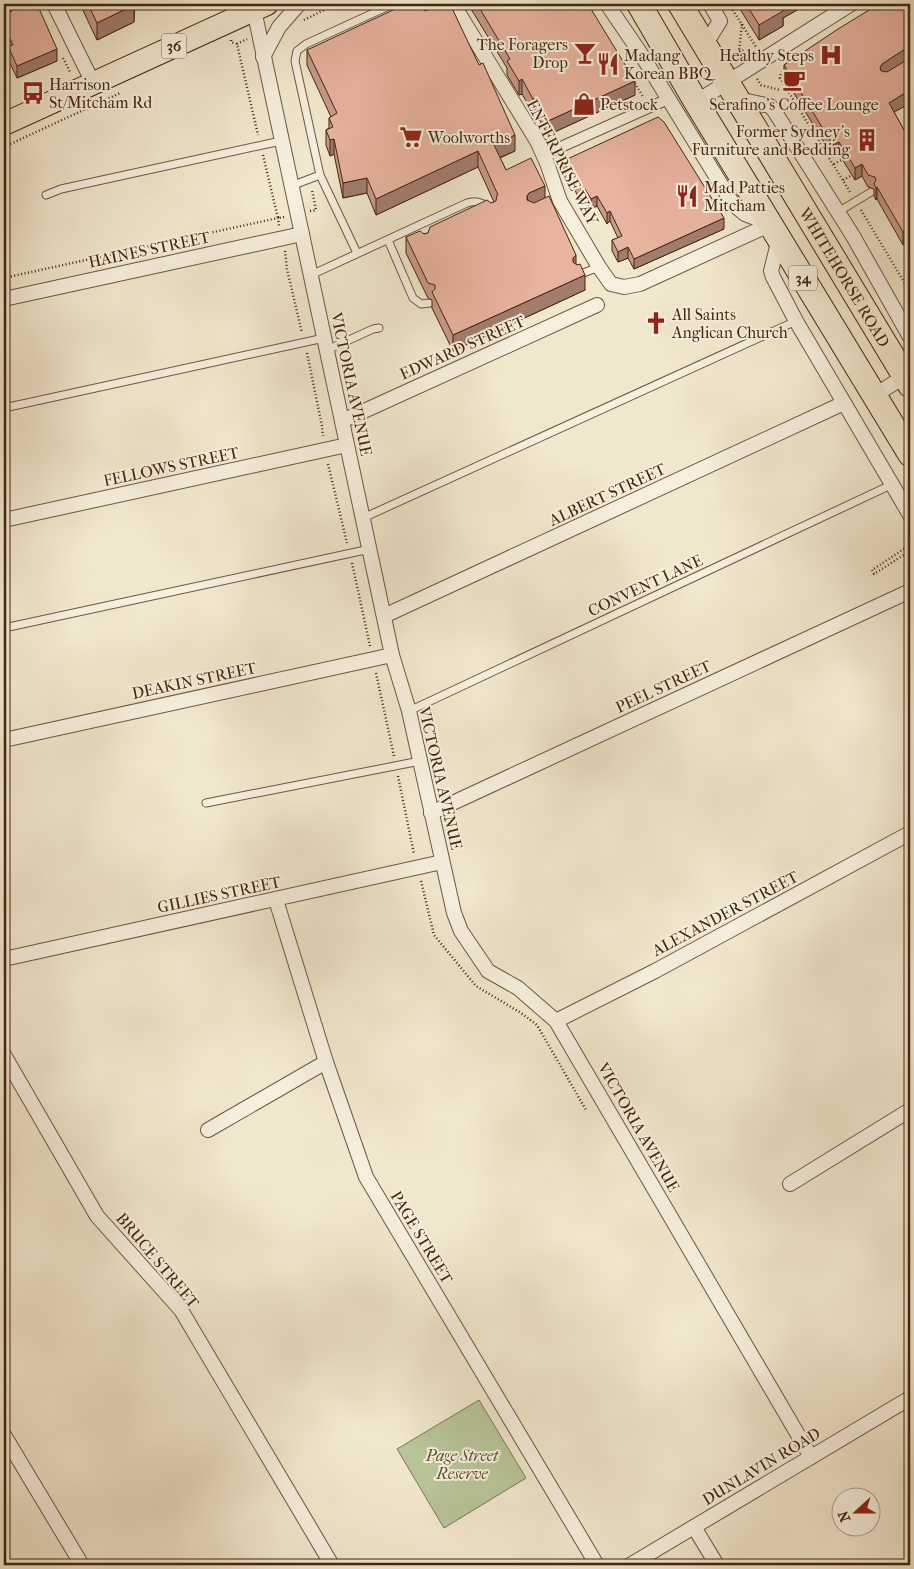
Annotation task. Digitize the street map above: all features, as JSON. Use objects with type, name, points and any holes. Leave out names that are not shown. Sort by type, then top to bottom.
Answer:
[{"type":"highway","name":"WHITEHORSE ROAD","points":[[680,4],[908,378]]},
{"type":"highway","name":"34","points":[[640,7],[910,454]]},
{"type":"main road","name":"36","points":[[4,124],[260,7]]},
{"type":"street","points":[[54,4],[93,83]]},
{"type":"street","points":[[263,57],[280,27],[299,4]]},
{"type":"street","name":"ENTERPRISE WAY","points":[[453,4],[537,141],[543,155],[556,202],[611,284],[624,287],[640,284],[775,231]]},
{"type":"street","points":[[607,4],[641,54],[733,204],[775,231],[771,271],[796,321],[910,516]]},
{"type":"street","points":[[705,46],[720,21],[710,4]]},
{"type":"street","points":[[696,102],[733,90],[847,5]]},
{"type":"street","name":"VICTORIA AVENUE","points":[[260,7],[263,57],[392,655],[409,711],[454,913],[461,931],[488,971],[518,988],[556,1020],[811,1457]]},
{"type":"street","points":[[640,7],[641,54]]},
{"type":"street","name":"WHITEHORSE ROAD","points":[[733,90],[770,106],[775,112],[838,212],[910,337]]},
{"type":"street","points":[[543,155],[668,99]]},
{"type":"street","name":"HAINES STREET","points":[[4,299],[302,234]]},
{"type":"street","name":"EDWARD STREET","points":[[342,421],[598,305]]},
{"type":"street","name":"WHITEHORSE ROAD","points":[[875,395],[908,378]]},
{"type":"street","name":"ALBERT STREET","points":[[384,616],[844,403]]},
{"type":"street","name":"FELLOWS STREET","points":[[4,520],[347,445]]},
{"type":"street","name":"PEEL STREET","points":[[432,813],[910,591]]},
{"type":"street","name":"DEAKIN STREET","points":[[4,740],[392,655]]},
{"type":"street","name":"ALEXANDER STREET","points":[[556,1020],[655,971],[910,833]]},
{"type":"street","name":"GILLIES STREET","points":[[4,959],[442,862]]},
{"type":"street","name":"PAGE STREET","points":[[276,900],[326,1062],[366,1177],[597,1565]]},
{"type":"street","name":"BRUCE STREET","points":[[4,1055],[97,1216],[181,1310],[332,1565]]},
{"type":"street","points":[[208,1130],[326,1062]]},
{"type":"street","points":[[790,1184],[910,1110]]},
{"type":"street","name":"DUNLAVIN ROAD","points":[[630,1565],[910,1398]]},
{"type":"street","points":[[4,1435],[82,1565]]},
{"type":"street","points":[[694,1527],[716,1565]]},
{"type":"lane","points":[[4,6],[9,4]]},
{"type":"lane","points":[[358,254],[320,175],[295,61],[297,51],[306,44],[393,4]]},
{"type":"lane","points":[[46,195],[61,189],[281,141]]},
{"type":"lane","points":[[291,186],[320,175]]},
{"type":"lane","points":[[838,212],[871,192]]},
{"type":"lane","points":[[311,275],[473,201],[488,207],[492,213]]},
{"type":"lane","points":[[417,226],[421,235]]},
{"type":"lane","points":[[388,240],[413,298],[421,304],[430,303]]},
{"type":"lane","points":[[578,275],[599,267]]},
{"type":"lane","points":[[363,518],[796,321]]},
{"type":"lane","points":[[4,408],[326,344],[373,328],[379,328]]},
{"type":"lane","name":"CONVENT LANE","points":[[409,711],[892,484]]},
{"type":"lane","points":[[4,628],[370,549]]},
{"type":"lane","points":[[206,803],[420,761]]},
{"type":"path","points":[[300,23],[331,4]]},
{"type":"path","points":[[729,4],[757,49]]},
{"type":"path","points":[[739,51],[742,24]]},
{"type":"path","points":[[222,46],[231,42]]},
{"type":"path","points":[[789,68],[781,73],[780,78],[834,164],[910,292]]},
{"type":"path","points":[[630,76],[650,108]]},
{"type":"path","points":[[4,147],[126,90]]},
{"type":"path","points":[[834,164],[843,159]]},
{"type":"path","points":[[843,180],[852,175]]},
{"type":"path","points":[[4,278],[278,218]]},
{"type":"path","points":[[909,552],[874,574],[872,570],[910,545]]},
{"type":"green space","name":"Page Street Reserve","points":[[479,1400],[526,1478],[444,1528],[397,1449]]},
{"type":"building","points":[[17,4],[37,4],[57,49],[17,66],[8,46],[13,45],[4,26],[4,15],[12,11],[10,7]]},
{"type":"building","points":[[88,4],[134,4],[134,5],[97,23]]},
{"type":"building","points":[[406,4],[410,4],[413,10],[422,5],[425,11],[441,4],[450,4],[479,65],[483,63],[515,135],[494,145],[506,170],[531,158],[545,186],[529,193],[527,200],[534,203],[549,196],[576,255],[573,258],[573,262],[577,265],[580,264],[585,275],[453,335],[432,292],[435,289],[435,285],[428,283],[406,237],[420,231],[424,234],[428,233],[430,227],[487,200],[491,203],[496,201],[498,195],[478,151],[376,199],[367,178],[343,183],[334,139],[330,140],[326,130],[333,127],[329,118],[337,113],[307,50]]},
{"type":"building","points":[[477,4],[588,4],[635,81],[548,121],[522,79],[519,81],[507,61],[510,59]]},
{"type":"building","points":[[746,4],[782,4],[780,5],[783,11],[759,25]]},
{"type":"building","points":[[879,4],[910,4],[910,47],[882,64],[880,68],[881,71],[887,72],[910,58],[910,102],[905,93],[889,103],[910,141],[910,228],[903,232],[876,188],[874,184],[875,177],[868,175],[862,164],[855,168],[839,142],[833,145],[784,65]]},
{"type":"building","points":[[658,117],[664,122],[724,218],[634,259],[628,247],[618,252],[612,240],[622,236],[610,211],[607,213],[597,196],[591,199],[585,189],[581,190],[563,161]]},
{"type":"place","name":"The Foragers Drop","points":[[585,53]]},
{"type":"place","name":"Healthy Steps","points":[[831,55]]},
{"type":"place","name":"Madang Korean BBQ","points":[[608,64]]},
{"type":"place","name":"Serafino's Coffee Lounge","points":[[794,80]]},
{"type":"place","name":"Harrison St/Mitcham Rd","points":[[33,93]]},
{"type":"place","name":"Petstock","points":[[584,104]]},
{"type":"place","name":"Woolworths","points":[[411,137]]},
{"type":"place","name":"Former Sydney's Furniture and Bedding","points":[[867,140]]},
{"type":"place","name":"Mad Patties Mitcham","points":[[687,196]]},
{"type":"place","name":"All Saints Anglican Church","points":[[656,323]]}]
